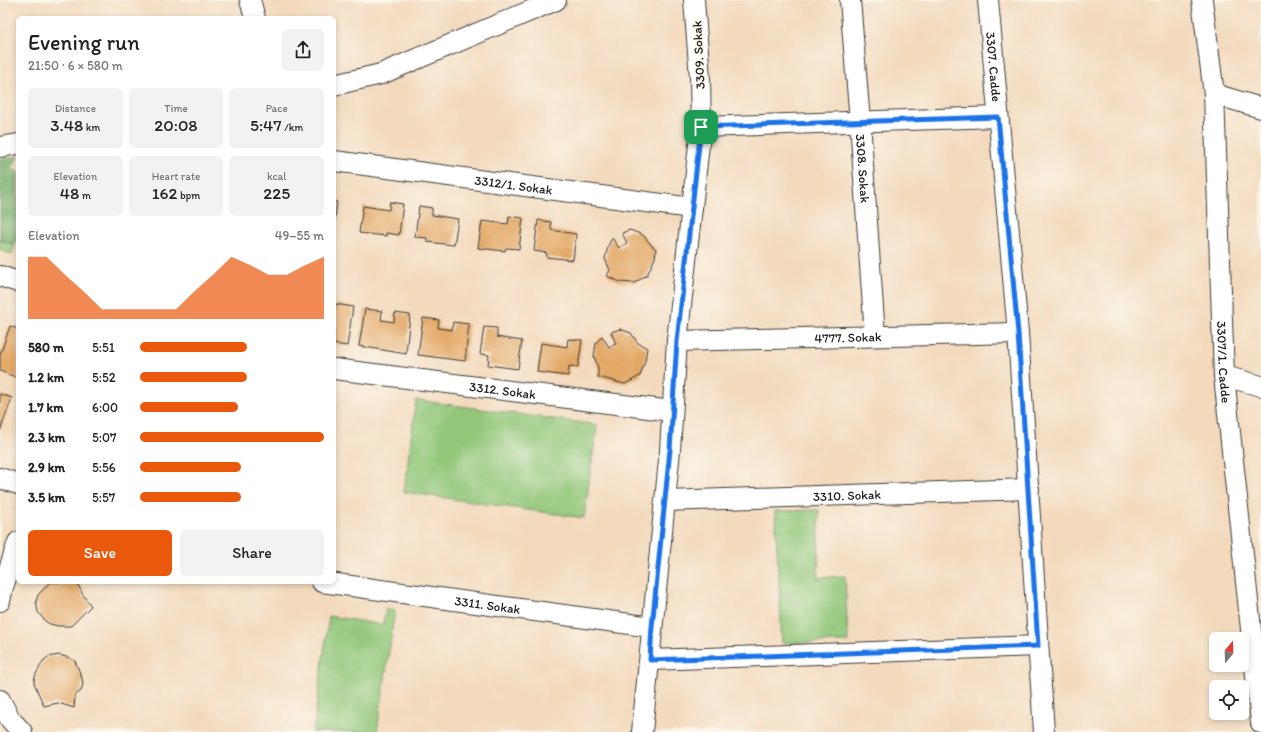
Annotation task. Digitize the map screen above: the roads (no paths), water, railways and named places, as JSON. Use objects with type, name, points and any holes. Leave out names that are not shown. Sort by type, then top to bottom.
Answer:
[{"type":"street","points":[[250,0],[254,16]]},
{"type":"street","points":[[336,85],[381,74],[556,0]]},
{"type":"street","name":"3309. Sokak","points":[[642,732],[665,501],[677,341],[701,127],[700,78],[694,0]]},
{"type":"street","name":"3308. Sokak","points":[[850,0],[875,336]]},
{"type":"street","name":"3307. Cadde","points":[[988,0],[1018,333],[1044,732]]},
{"type":"street","name":"3307/1. Cadde","points":[[1202,0],[1214,94],[1224,376],[1261,723]]},
{"type":"street","points":[[1214,94],[1261,108]]},
{"type":"street","points":[[701,127],[998,117]]},
{"type":"street","points":[[0,147],[16,144]]},
{"type":"street","name":"3312/1. Sokak","points":[[336,161],[692,208]]},
{"type":"street","points":[[0,276],[16,281]]},
{"type":"street","name":"4777. Sokak","points":[[677,341],[1018,333]]},
{"type":"street","name":"3312. Sokak","points":[[336,369],[672,411]]},
{"type":"street","points":[[1224,376],[1261,386]]},
{"type":"street","points":[[0,478],[16,483]]},
{"type":"street","name":"3310. Sokak","points":[[665,501],[1029,489]]},
{"type":"street","points":[[0,601],[16,548]]},
{"type":"street","name":"3311. Sokak","points":[[336,584],[652,627]]},
{"type":"street","points":[[650,660],[1038,646]]},
{"type":"street","points":[[0,700],[10,720],[22,732]]}]
